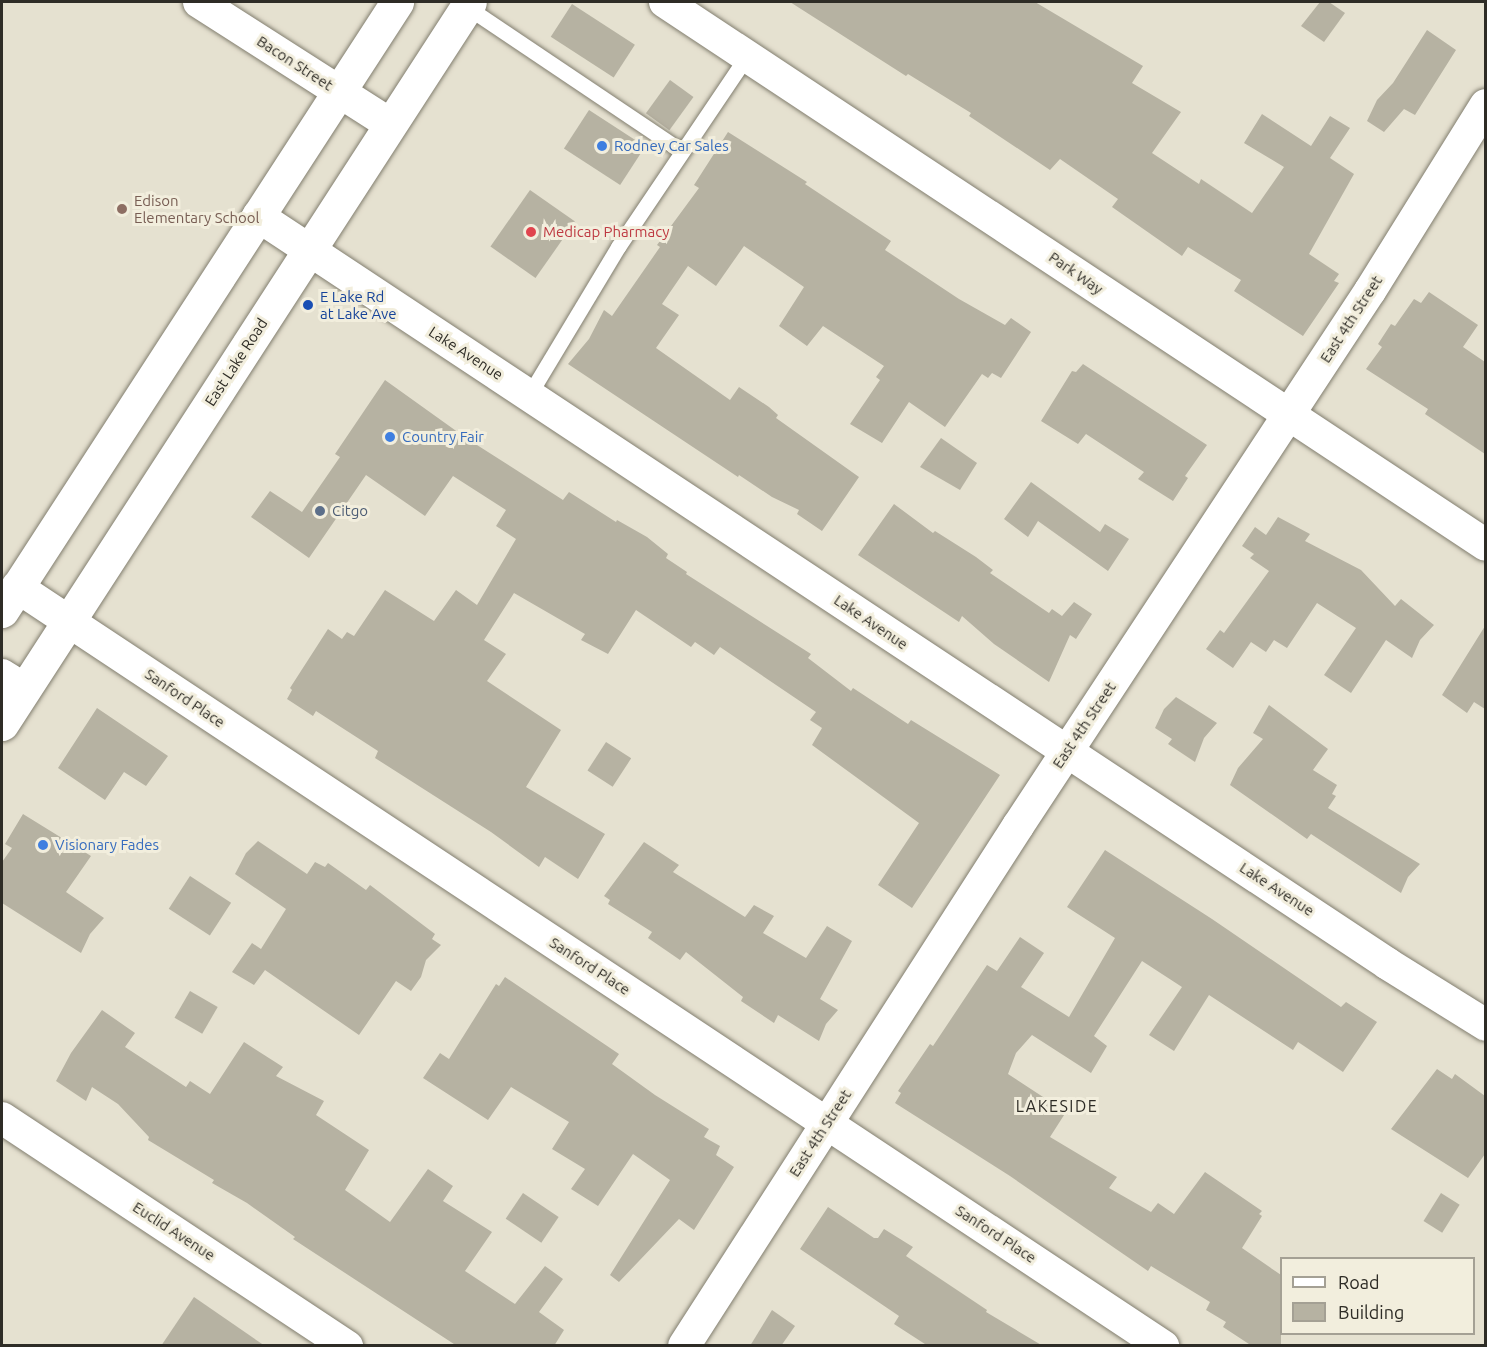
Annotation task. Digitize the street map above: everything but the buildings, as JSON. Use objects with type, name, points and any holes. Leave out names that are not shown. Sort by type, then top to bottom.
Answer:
[{"type":"main road","points":[[9,599],[397,2]]},
{"type":"main road","name":"East Lake Road","points":[[2,723],[13,682],[68,621],[469,4]]},
{"type":"street","name":"Bacon Street","points":[[199,2],[390,124]]},
{"type":"street","name":"Park Way","points":[[665,2],[1020,234],[1287,416],[1485,545]]},
{"type":"street","name":"East 4th Street","points":[[684,1346],[1067,752],[1370,291],[1485,105]]},
{"type":"street","name":"Lake Avenue","points":[[258,216],[1067,752],[1485,1025]]},
{"type":"street","name":"Sanford Place","points":[[9,599],[68,621],[1163,1346]]},
{"type":"street","name":"Euclid Avenue","points":[[2,1118],[347,1346]]},
{"type":"lane","points":[[469,4],[681,152]]},
{"type":"lane","points":[[529,395],[618,247],[746,57]]},
{"type":"place","name":"Rodney Car Sales","points":[[602,146]]},
{"type":"place","name":"Edison Elementary School","points":[[122,209]]},
{"type":"place","name":"Medicap Pharmacy","points":[[531,232]]},
{"type":"place","name":"E Lake Rd at Lake Ave","points":[[308,305]]},
{"type":"place","name":"Country Fair","points":[[390,437]]},
{"type":"place","name":"Citgo","points":[[320,511]]},
{"type":"place","name":"Visionary Fades","points":[[43,845]]},
{"type":"district","name":"LAKESIDE","points":[[1057,1106]]}]
